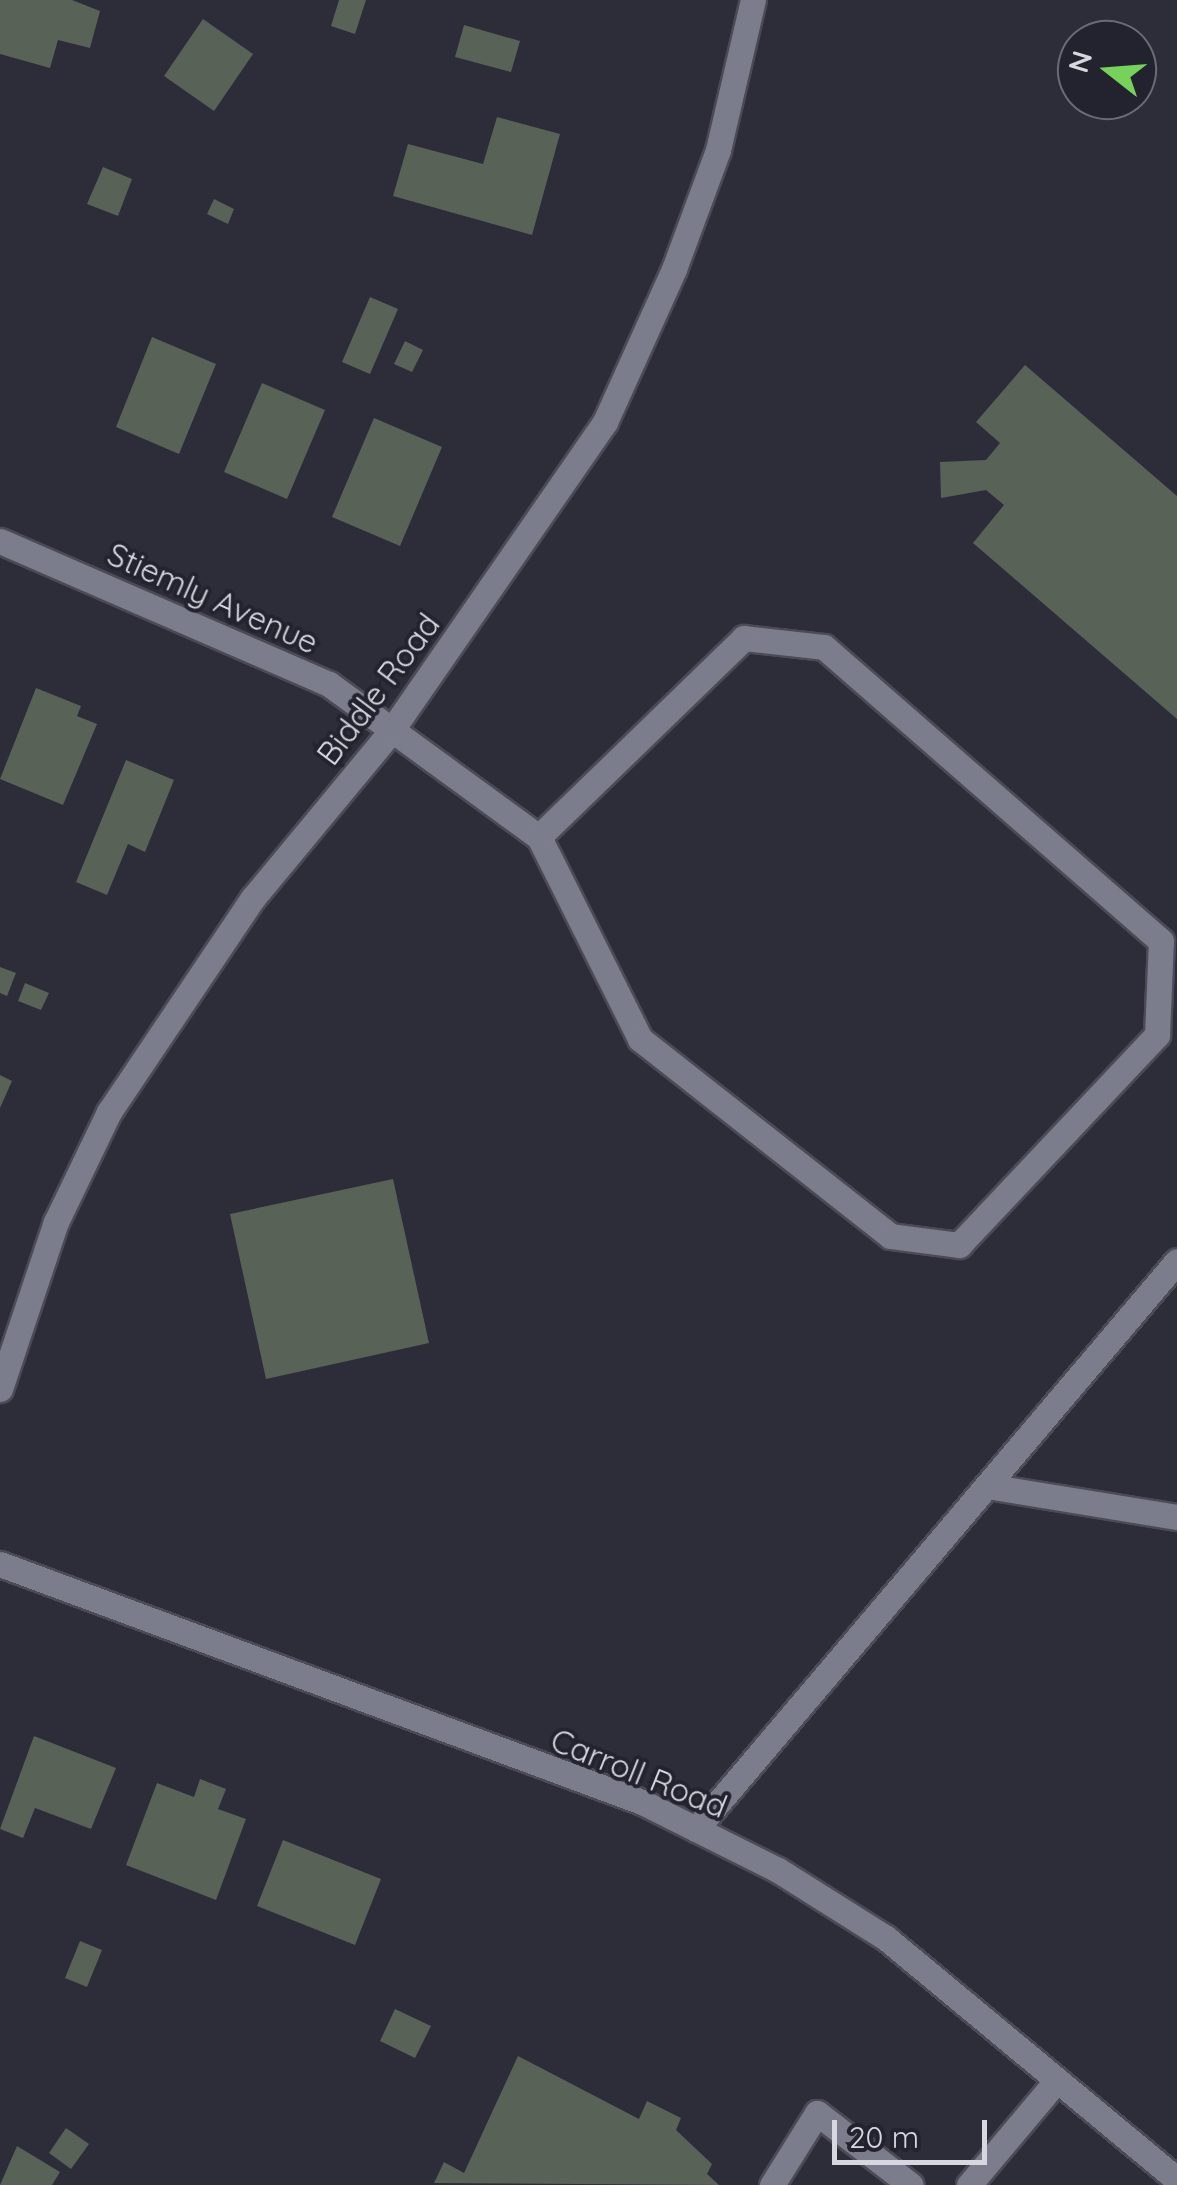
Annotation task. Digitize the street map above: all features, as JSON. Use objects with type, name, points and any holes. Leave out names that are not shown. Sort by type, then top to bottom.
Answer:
[{"type":"street","name":"Biddle Road","points":[[0,1390],[56,1222],[108,1112],[252,898],[392,731],[605,422],[674,269],[718,150],[753,0]]},
{"type":"street","name":"Stiemly Avenue","points":[[0,541],[329,684],[540,837]]},
{"type":"street","points":[[744,638],[824,647],[1160,941],[1157,1035],[959,1245],[890,1236],[640,1039],[540,837],[744,638]]},
{"type":"street","points":[[696,1829],[1177,1260]]},
{"type":"street","points":[[987,1486],[1177,1517]]},
{"type":"street","name":"Carroll Road","points":[[0,1564],[642,1802],[778,1870],[886,1938],[1177,2180]]},
{"type":"street","points":[[970,2185],[1057,2080]]},
{"type":"street","points":[[772,2185],[817,2112],[912,2185]]},
{"type":"building","points":[[0,0],[72,0],[100,11],[90,48],[58,40],[50,68],[0,54]]},
{"type":"building","points":[[339,0],[366,0],[355,34],[331,26]]},
{"type":"building","points":[[203,19],[253,54],[214,111],[164,76]]},
{"type":"building","points":[[464,25],[520,41],[511,72],[455,57]]},
{"type":"building","points":[[497,117],[560,134],[532,235],[393,196],[408,144],[483,164]]},
{"type":"building","points":[[103,167],[132,179],[118,216],[87,204]]},
{"type":"building","points":[[214,199],[234,209],[228,224],[207,214]]},
{"type":"building","points":[[370,297],[398,309],[370,374],[342,362]]},
{"type":"building","points":[[152,337],[216,364],[179,454],[116,427]]},
{"type":"building","points":[[405,341],[423,350],[412,372],[394,364]]},
{"type":"building","points":[[1025,365],[1177,496],[1177,719],[973,543],[1004,505],[986,490],[941,498],[940,462],[986,460],[1000,443],[976,422]]},
{"type":"building","points":[[262,383],[325,410],[287,499],[224,472]]},
{"type":"building","points":[[374,418],[442,447],[400,546],[332,517]]},
{"type":"building","points":[[36,688],[81,706],[77,716],[97,724],[63,805],[0,779]]},
{"type":"building","points":[[126,760],[174,780],[145,852],[128,844],[107,895],[76,882]]},
{"type":"building","points":[[0,967],[16,973],[7,996],[0,993]]},
{"type":"building","points":[[25,983],[49,993],[41,1010],[18,1001]]},
{"type":"building","points":[[0,1075],[12,1081],[0,1108]]},
{"type":"building","points":[[393,1179],[429,1343],[266,1379],[230,1214]]},
{"type":"building","points":[[34,1736],[116,1768],[91,1829],[35,1808],[23,1838],[0,1829]]},
{"type":"building","points":[[200,1779],[226,1789],[218,1809],[246,1819],[216,1900],[126,1865],[157,1783],[194,1797]]},
{"type":"building","points":[[283,1840],[381,1879],[355,1945],[257,1906]]},
{"type":"building","points":[[80,1941],[102,1950],[87,1987],[65,1978]]},
{"type":"building","points":[[395,2009],[431,2026],[415,2058],[380,2041]]},
{"type":"building","points":[[518,2056],[639,2119],[647,2101],[681,2118],[676,2130],[712,2164],[707,2174],[719,2185],[434,2183],[444,2162],[464,2173]]},
{"type":"building","points":[[66,2128],[89,2144],[71,2169],[49,2153]]},
{"type":"building","points":[[17,2146],[60,2172],[52,2185],[0,2185]]}]
